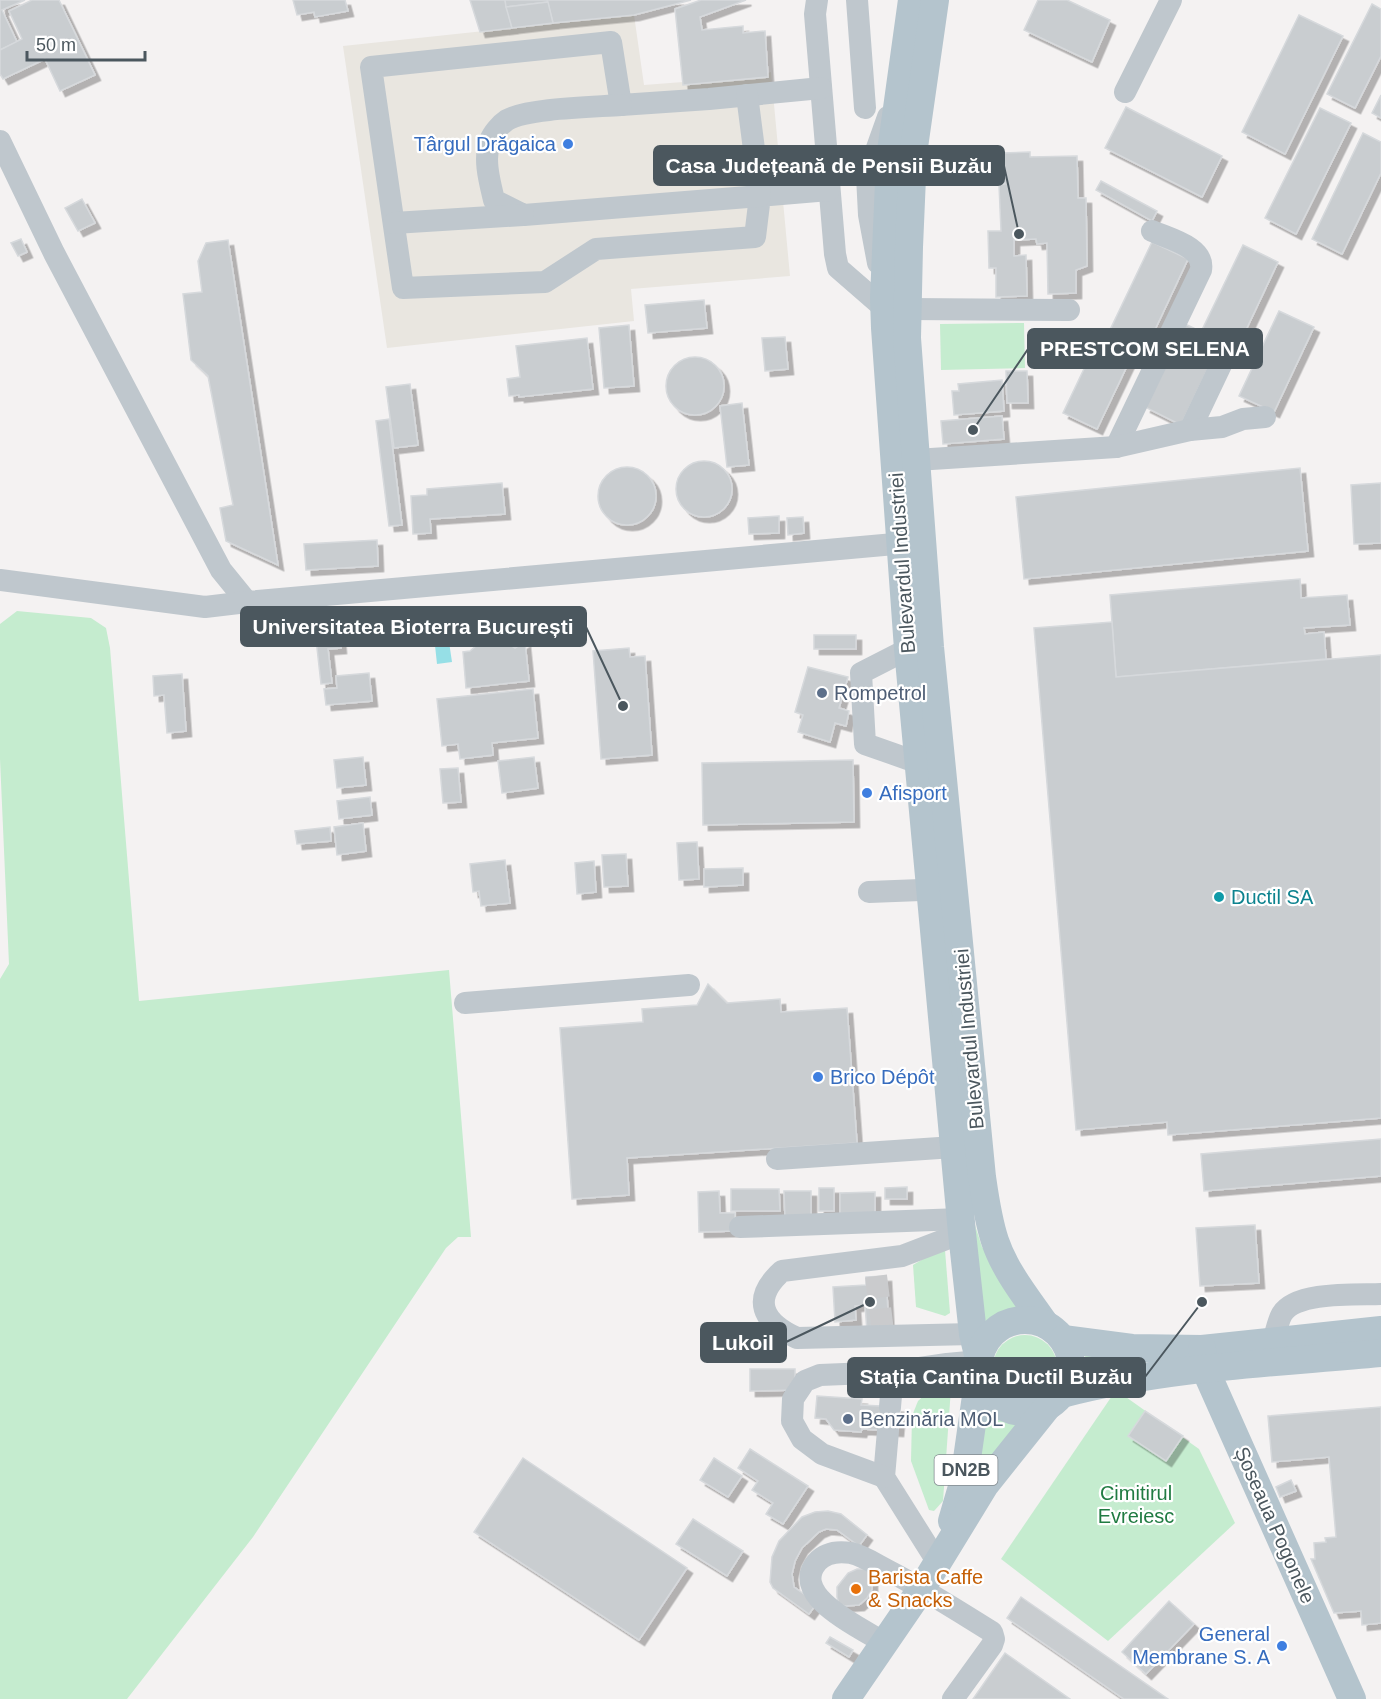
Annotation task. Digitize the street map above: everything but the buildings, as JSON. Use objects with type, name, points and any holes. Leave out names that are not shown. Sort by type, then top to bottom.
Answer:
[{"type":"main road","name":"Bulevardul Industriei","points":[[912,0],[890,159],[892,305],[919,648],[943,890],[982,1177],[970,1223]]},
{"type":"main road","name":"Bulevardul Industriei","points":[[910,542],[916,460],[907,338],[892,305],[935,0]]},
{"type":"main road","name":"Bulevardul Industriei","points":[[919,648],[919,763],[943,890],[954,1147],[970,1223]]},
{"type":"main road","points":[[970,1223],[995,1241],[1002,1258],[1054,1332]]},
{"type":"main road","points":[[970,1223],[978,1357]]},
{"type":"main road","name":"DN2B","points":[[938,1563],[964,1480],[978,1357],[991,1335],[1002,1326],[1016,1321],[1031,1320],[1054,1332],[1132,1348],[1203,1359],[1381,1353]]},
{"type":"main road","name":"DN2B","points":[[978,1357],[985,1388],[994,1400],[1020,1412],[1034,1411],[1054,1400],[1115,1381],[1273,1341],[1381,1330]]},
{"type":"main road","name":"DN2B","points":[[846,1699],[922,1588],[985,1485],[1069,1382],[1071,1367],[1069,1352],[1054,1332]]},
{"type":"main road","name":"Șoseaua Pogonele","points":[[1203,1359],[1352,1699]]},
{"type":"street","points":[[818,0],[815,14],[829,190],[838,268],[892,305],[1069,310]]},
{"type":"street","points":[[857,0],[865,108]]},
{"type":"street","points":[[1125,92],[1171,0]]},
{"type":"street","points":[[621,105],[611,42],[371,67],[403,288],[545,282],[596,249],[755,237],[760,196],[747,95]]},
{"type":"street","points":[[524,214],[494,200],[488,172],[490,141],[496,130],[506,120],[523,113],[821,88]]},
{"type":"street","points":[[0,141],[54,253],[221,570],[247,602]]},
{"type":"street","points":[[394,223],[829,190]]},
{"type":"street","points":[[1116,447],[1202,270],[1199,255],[1192,249],[1152,231]]},
{"type":"street","points":[[1190,430],[1228,350]]},
{"type":"street","points":[[916,460],[1116,447],[1190,430],[1222,427],[1243,419],[1265,417]]},
{"type":"street","points":[[0,580],[205,608],[247,602],[910,542]]},
{"type":"street","points":[[919,648],[861,673],[865,744],[919,763]]},
{"type":"street","points":[[869,892],[943,890]]},
{"type":"street","points":[[465,1003],[689,985]]},
{"type":"street","points":[[777,1159],[954,1147]]},
{"type":"street","points":[[740,1227],[970,1223]]},
{"type":"street","points":[[970,1223],[875,1268],[782,1271],[769,1283],[764,1297],[766,1311],[772,1324],[797,1338],[884,1333],[978,1357]]},
{"type":"street","points":[[1273,1341],[1283,1312],[1304,1300],[1324,1296],[1381,1294]]},
{"type":"street","points":[[884,1477],[822,1454],[802,1439],[792,1421],[793,1400],[805,1382],[820,1375],[893,1372],[978,1357]]},
{"type":"street","points":[[890,1407],[893,1372]]},
{"type":"street","points":[[888,1431],[884,1477],[938,1563]]},
{"type":"street","points":[[885,1642],[831,1610],[818,1598],[811,1582],[813,1568],[819,1560],[832,1553],[853,1554],[922,1588],[992,1632],[994,1639],[953,1699]]},
{"type":"shaded area","name":"Târgul Drăgaica","points":[[634,15],[644,85],[683,82],[684,85],[767,77],[771,72],[790,276],[631,289],[634,321],[387,348],[343,46]]},
{"type":"green space","points":[[1024,323],[1025,368],[941,370],[940,324]]},
{"type":"green space","points":[[17,611],[91,618],[106,628],[110,648],[139,1001],[449,970],[471,1237],[458,1237],[446,1248],[253,1537],[127,1699],[0,1699],[0,979],[9,964],[0,759],[0,624]]},
{"type":"green space","points":[[975,1225],[982,1247],[1035,1315],[1000,1324],[983,1336]]},
{"type":"green space","points":[[940,1249],[945,1250],[950,1313],[945,1316],[916,1307],[913,1265]]},
{"type":"green space","points":[[1019,1335],[1031,1335],[1048,1344],[1055,1355],[1057,1367],[1055,1379],[1048,1390],[1031,1399],[1019,1399],[1007,1394],[998,1385],[993,1373],[993,1361],[998,1349],[1007,1340]]},
{"type":"green space","points":[[1084,1352],[1151,1361],[1106,1367],[1085,1377],[1087,1364]]},
{"type":"green space","points":[[948,1374],[952,1374],[943,1501],[934,1511],[929,1510],[911,1461],[912,1416],[918,1401]]},
{"type":"green space","name":"Cimitirul Evreiesc","points":[[1116,1390],[1199,1449],[1235,1523],[1108,1641],[1001,1559]]},
{"type":"green space","points":[[982,1394],[1004,1411],[1016,1415],[1031,1415],[971,1492]]},
{"type":"water","points":[[442,622],[444,627],[441,630],[442,634],[457,633],[458,641],[449,642],[452,662],[437,664],[434,636],[438,635],[435,623]]},
{"type":"tunnel","points":[[876,1276],[883,1331]]},
{"type":"place","name":"Târgul Drăgaica","points":[[568,144]]},
{"type":"place","name":"Casa Județeană de Pensii Buzău","points":[[1019,234]]},
{"type":"place","name":"PRESTCOM SELENA","points":[[973,430]]},
{"type":"place","name":"Rompetrol","points":[[822,693]]},
{"type":"place","name":"Universitatea Bioterra București","points":[[623,706]]},
{"type":"place","name":"Afisport","points":[[867,793]]},
{"type":"place","name":"Ductil SA","points":[[1219,897]]},
{"type":"place","name":"Brico Dépôt","points":[[818,1077]]},
{"type":"place","name":"Lukoil","points":[[870,1302]]},
{"type":"place","name":"Stația Cantina Ductil Buzău","points":[[1202,1302]]},
{"type":"place","name":"Benzinăria MOL","points":[[848,1419]]},
{"type":"place","name":"Barista Caffe & Snacks","points":[[856,1589]]},
{"type":"place","name":"General Membrane S. A","points":[[1282,1646]]}]
